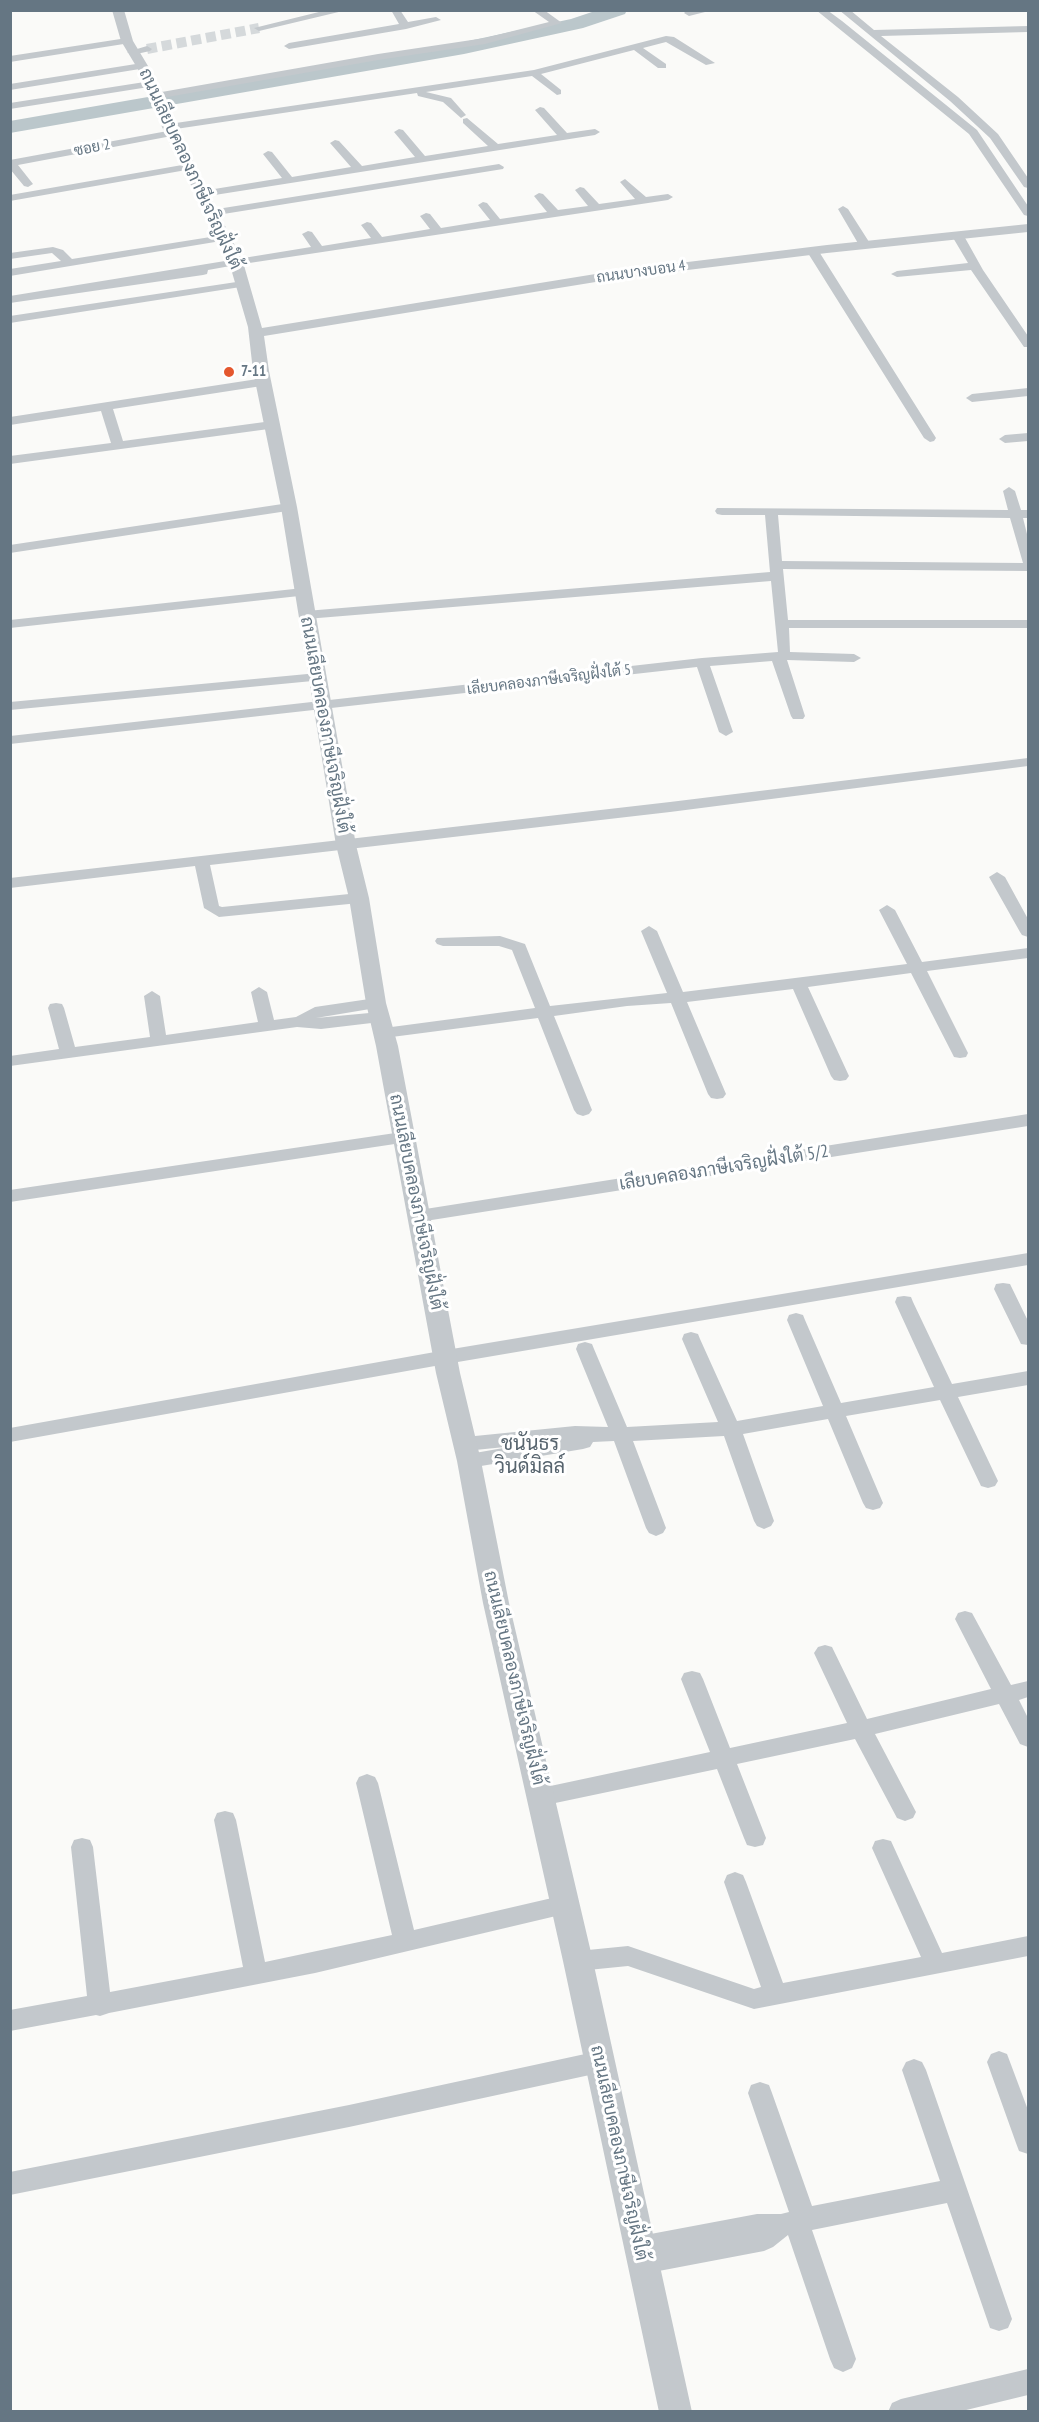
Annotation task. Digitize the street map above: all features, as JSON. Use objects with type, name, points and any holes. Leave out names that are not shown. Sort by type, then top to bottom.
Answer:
[{"type":"street","points":[[118,11],[125,10]]},
{"type":"street","points":[[259,28],[343,10]]},
{"type":"street","points":[[395,10],[406,26]]},
{"type":"street","points":[[10,106],[156,95],[485,40],[557,23],[536,10]]},
{"type":"street","points":[[689,13],[709,10]]},
{"type":"street","points":[[820,10],[973,132],[1029,213]]},
{"type":"street","points":[[843,10],[954,99],[994,136],[1029,185]]},
{"type":"street","name":"ถนนเลียบคลองภาษีเจริญฝั่งใต้","points":[[118,11],[130,46],[142,66],[239,271],[256,333],[289,507],[346,845],[359,898],[402,1138],[446,1357],[496,1603],[578,1961],[676,2412]]},
{"type":"street","points":[[289,46],[436,20]]},
{"type":"street","points":[[869,30],[1010,26]]},
{"type":"street","points":[[869,30],[1029,28]]},
{"type":"street","name":"ซอย 2","points":[[11,163],[171,130],[534,73],[671,39],[710,63]]},
{"type":"street","points":[[10,59],[130,46],[147,49]]},
{"type":"street","points":[[636,47],[662,66]]},
{"type":"street","points":[[10,87],[142,66]]},
{"type":"street","points":[[534,73],[557,92]]},
{"type":"street","points":[[414,91],[447,100],[494,146]]},
{"type":"street","points":[[540,110],[563,135]]},
{"type":"street","points":[[399,132],[421,158]]},
{"type":"street","points":[[206,203],[289,180],[563,135],[595,132]]},
{"type":"street","points":[[335,144],[358,168]]},
{"type":"street","points":[[268,154],[289,180]]},
{"type":"street","points":[[11,163],[28,184]]},
{"type":"street","points":[[10,198],[188,167]]},
{"type":"street","points":[[206,203],[499,167]]},
{"type":"street","points":[[625,182],[643,200]]},
{"type":"street","points":[[580,190],[596,208]]},
{"type":"street","points":[[539,196],[555,214]]},
{"type":"street","points":[[10,320],[239,271],[319,250],[668,197]]},
{"type":"street","points":[[483,205],[498,223]]},
{"type":"street","points":[[843,209],[865,245]]},
{"type":"street","points":[[426,216],[438,232]]},
{"type":"street","points":[[368,225],[379,241]]},
{"type":"street","name":"ถนนบางบอน 4","points":[[256,333],[614,275],[812,250],[1029,228]]},
{"type":"street","points":[[308,234],[319,250]]},
{"type":"street","points":[[958,236],[975,266],[1029,344]]},
{"type":"street","points":[[10,273],[223,238]]},
{"type":"street","points":[[10,256],[53,250],[59,252],[69,263]]},
{"type":"street","points":[[812,250],[930,438]]},
{"type":"street","points":[[897,274],[975,266]]},
{"type":"street","points":[[10,300],[191,272],[239,271]]},
{"type":"street","points":[[10,421],[264,382]]},
{"type":"street","points":[[972,398],[1029,393]]},
{"type":"street","points":[[106,406],[118,445]]},
{"type":"street","points":[[10,460],[272,425]]},
{"type":"street","points":[[1005,439],[1029,437]]},
{"type":"street","points":[[1009,491],[1022,514],[1029,561]]},
{"type":"street","points":[[10,549],[289,507]]},
{"type":"street","points":[[722,511],[1022,514]]},
{"type":"street","points":[[771,511],[782,624],[781,653],[798,716]]},
{"type":"street","points":[[10,624],[776,571],[1029,567]]},
{"type":"street","points":[[782,624],[1029,624]]},
{"type":"street","name":"เลียบคลองภาษีเจริญฝั่งใต้ 5","points":[[10,740],[323,707],[781,653],[854,658]]},
{"type":"street","points":[[702,662],[726,732]]},
{"type":"street","points":[[10,706],[318,677]]},
{"type":"street","points":[[10,883],[346,845],[1029,762]]},
{"type":"street","points":[[202,862],[212,908],[219,912],[359,898]]},
{"type":"street","points":[[997,877],[1029,932]]},
{"type":"street","points":[[887,910],[960,1053]]},
{"type":"street","points":[[649,931],[717,1094]]},
{"type":"street","points":[[443,941],[500,941],[519,947],[583,1110]]},
{"type":"street","points":[[10,1061],[297,1022],[382,1025],[547,1018],[1029,953]]},
{"type":"street","points":[[798,983],[840,1076]]},
{"type":"street","points":[[259,992],[267,1026]]},
{"type":"street","points":[[152,996],[159,1041]]},
{"type":"street","points":[[56,1008],[68,1053]]},
{"type":"street","name":"เลียบคลองภาษีเจริญฝั่งใต้ 5/2","points":[[419,1216],[1029,1120]]},
{"type":"street","points":[[10,1197],[402,1138]]},
{"type":"street","points":[[10,1435],[446,1357],[1029,1259]]},
{"type":"street","points":[[1003,1289],[1029,1339]]},
{"type":"street","points":[[904,1302],[988,1481]]},
{"type":"street","points":[[796,1320],[873,1503]]},
{"type":"street","points":[[691,1340],[731,1429],[764,1521]]},
{"type":"street","points":[[585,1349],[620,1432],[656,1528]]},
{"type":"street","points":[[467,1452],[579,1444],[598,1435],[620,1432],[731,1429],[1029,1377]]},
{"type":"street","points":[[965,1619],[1029,1738]]},
{"type":"street","points":[[825,1653],[861,1729],[905,1812]]},
{"type":"street","points":[[692,1679],[755,1838]]},
{"type":"street","points":[[541,1797],[861,1729],[1029,1689]]},
{"type":"street","points":[[367,1783],[405,1941]]},
{"type":"street","points":[[225,1820],[256,1973]]},
{"type":"street","points":[[82,1847],[100,2006]]},
{"type":"street","points":[[883,1848],[936,1964]]},
{"type":"street","points":[[735,1882],[775,1995]]},
{"type":"street","points":[[10,2021],[100,2006],[315,1963],[565,1905]]},
{"type":"street","points":[[578,1961],[628,1956],[754,1999],[1029,1946]]},
{"type":"street","points":[[10,2184],[349,2116],[599,2062]]},
{"type":"street","points":[[999,2062],[1029,2143]]},
{"type":"street","points":[[914,2070],[999,2319]]},
{"type":"street","points":[[760,2093],[794,2222],[843,2359]]},
{"type":"street","points":[[642,2255],[764,2239],[794,2222],[955,2190]]},
{"type":"street","points":[[901,2412],[1029,2382]]},
{"type":"waterway","points":[[10,127],[464,48],[576,24],[618,10]]},
{"type":"tunnel","points":[[147,49],[259,28]]},
{"type":"place","name":"7-11","points":[[229,372]]},
{"type":"district","name":"ชนันธร วินด์มิลล์","points":[[530,1456]]}]
